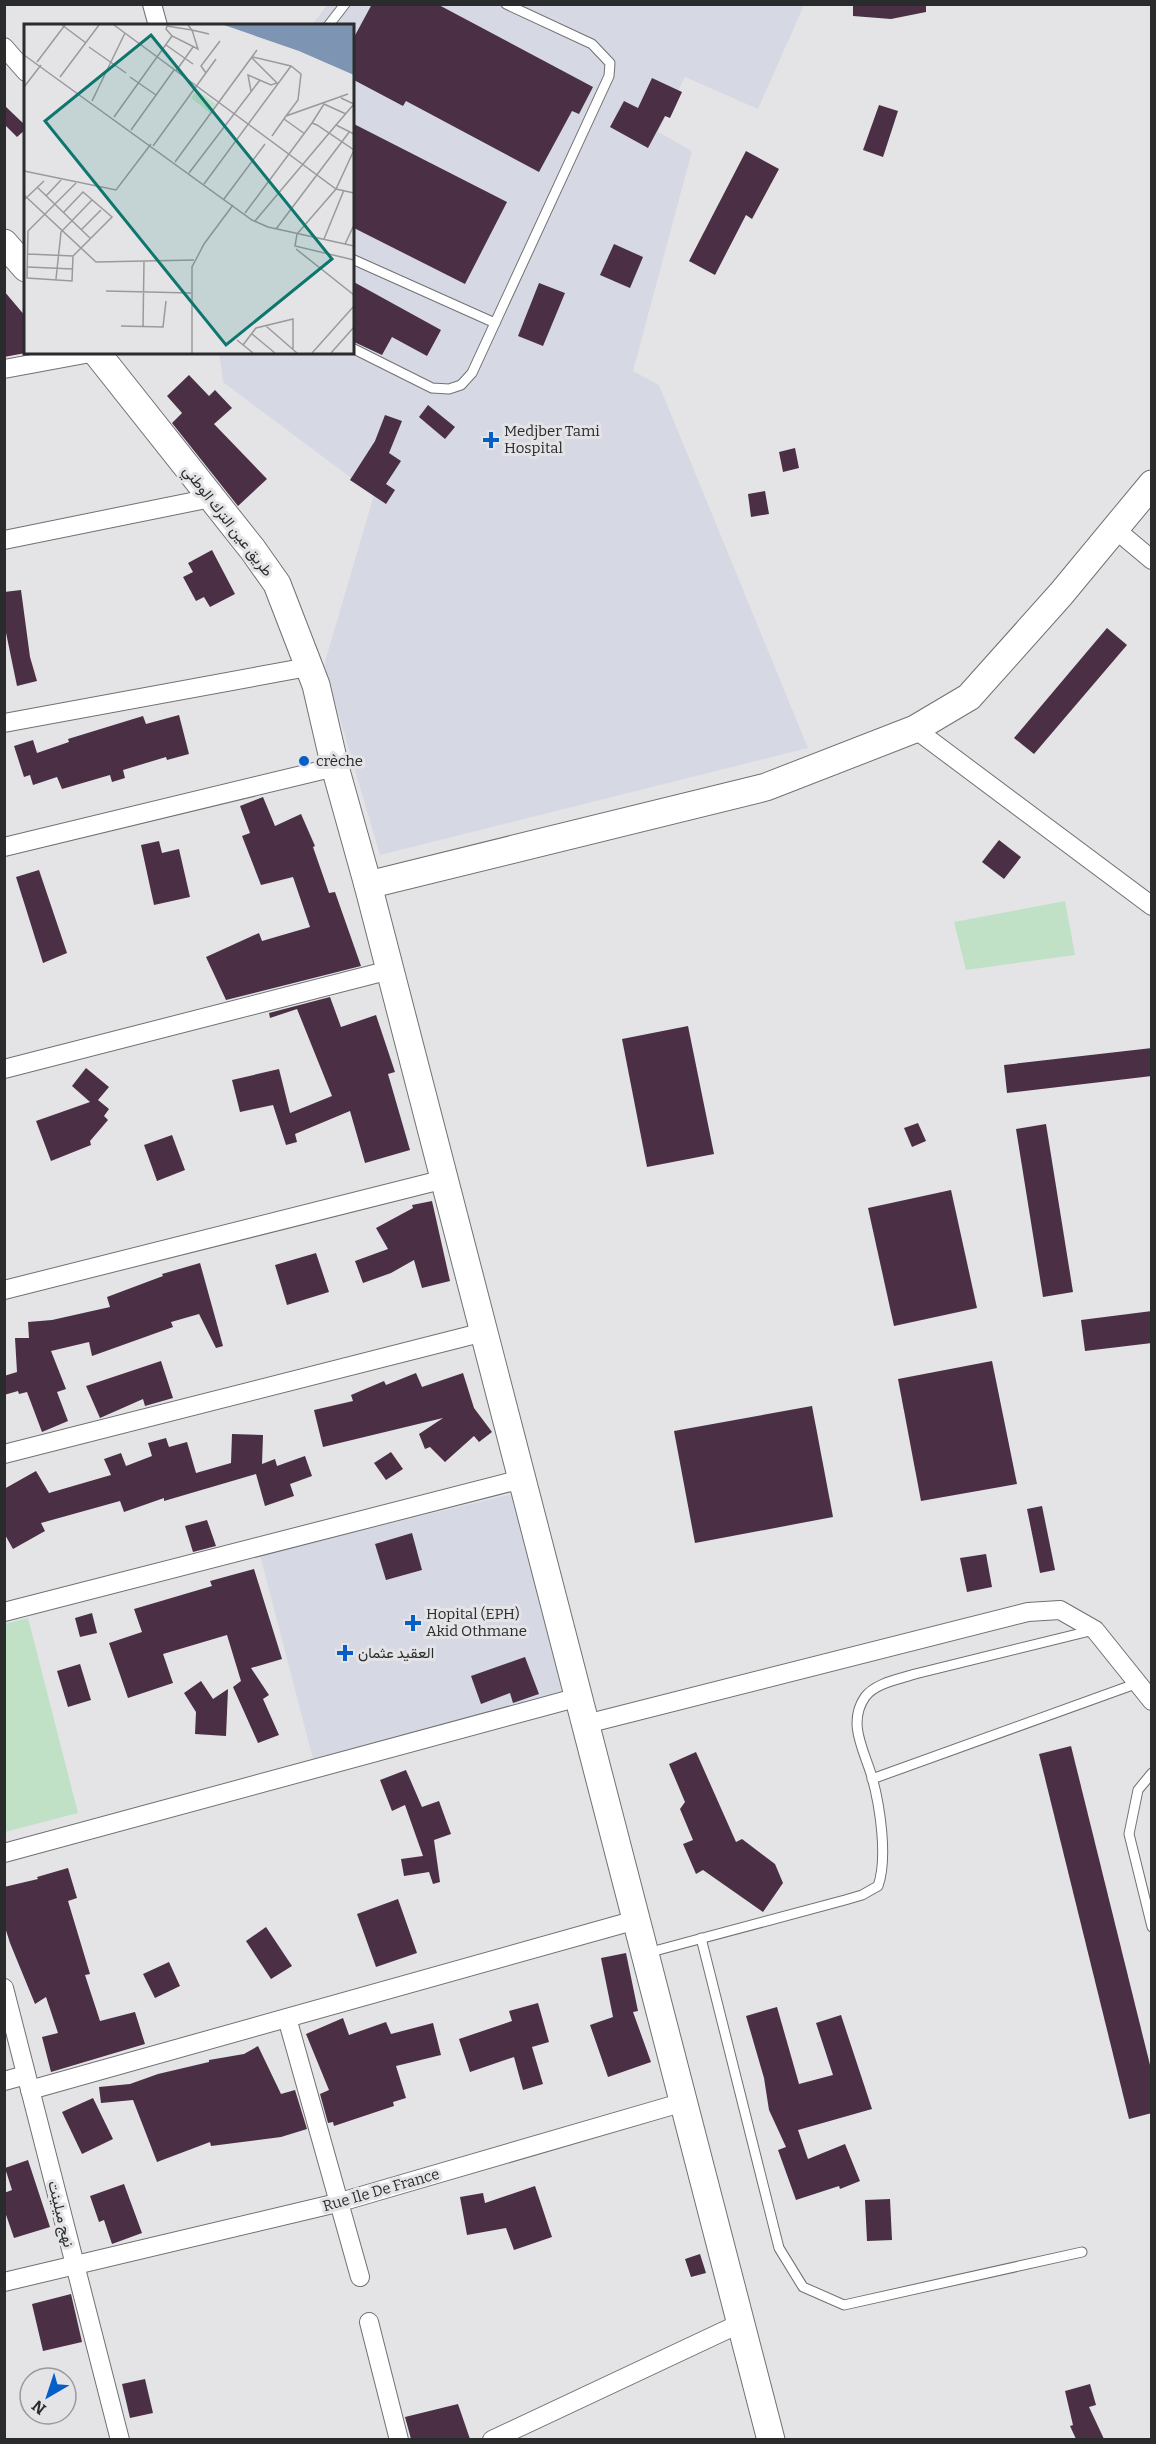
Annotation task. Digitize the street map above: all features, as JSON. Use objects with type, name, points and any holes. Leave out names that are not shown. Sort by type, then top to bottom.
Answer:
[{"type":"main road","points":[[4,243],[24,266]]},
{"type":"main road","name":"طريق عين الترك الوطني","points":[[97,354],[277,584],[316,686],[334,767],[368,885],[445,1179],[771,2439]]},
{"type":"main road","points":[[368,885],[766,787],[915,729],[969,697],[1061,594],[1152,484]]},
{"type":"street","points":[[152,4],[157,24]]},
{"type":"street","points":[[4,47],[24,70]]},
{"type":"street","points":[[4,369],[90,354]]},
{"type":"street","points":[[4,540],[211,498]]},
{"type":"street","points":[[1114,529],[1152,560]]},
{"type":"street","points":[[4,723],[308,667]]},
{"type":"street","points":[[915,729],[1152,906]]},
{"type":"street","points":[[4,847],[334,767]]},
{"type":"street","points":[[4,1069],[390,970]]},
{"type":"street","points":[[4,1290],[445,1179]]},
{"type":"street","points":[[4,1454],[484,1332]]},
{"type":"street","points":[[4,1612],[522,1479]]},
{"type":"street","points":[[586,1724],[1028,1611],[1060,1610],[1095,1630],[1152,1701]]},
{"type":"street","points":[[4,1853],[579,1697]]},
{"type":"street","points":[[4,2081],[28,2083],[287,2018],[636,1920]]},
{"type":"street","name":"نهج ميلينت","points":[[4,1988],[120,2439]]},
{"type":"street","points":[[287,2018],[360,2277]]},
{"type":"street","name":"Rue Ile De France","points":[[4,2282],[338,2203],[684,2103]]},
{"type":"street","points":[[369,2322],[399,2439]]},
{"type":"street","points":[[492,2439],[741,2323]]},
{"type":"lane","points":[[329,24],[345,4]]},
{"type":"lane","points":[[354,349],[432,388],[449,389],[461,385],[472,373],[609,76],[610,63],[592,44],[506,4]]},
{"type":"lane","points":[[354,260],[495,323]]},
{"type":"lane","points":[[645,1953],[862,1895],[878,1887],[884,1871],[885,1854],[872,1779],[856,1731],[857,1713],[866,1695],[886,1683],[915,1674],[1095,1630]]},
{"type":"lane","points":[[872,1779],[1138,1683]]},
{"type":"lane","points":[[1152,1773],[1138,1791],[1129,1834],[1152,1927]]},
{"type":"lane","points":[[701,1938],[779,2248],[803,2287],[844,2305],[1082,2252]]},
{"type":"shaded area","name":"Medjber Tami Hospital","points":[[327,5],[804,5],[758,109],[685,77],[658,132],[692,151],[633,371],[659,385],[808,748],[380,855],[324,665],[374,495],[223,382],[219,354],[354,354],[354,24],[313,24]]},
{"type":"shaded area","name":"Hopital (EPH) Akid Othmane","points":[[516,1493],[566,1692],[313,1759],[260,1555]]},
{"type":"green space","points":[[1065,901],[1075,955],[966,970],[954,922]]},
{"type":"green space","points":[[28,1618],[78,1813],[5,1832],[5,1624]]},
{"type":"building","points":[[372,4],[437,4],[593,87],[579,114],[572,111],[539,172],[406,101],[403,106],[354,80],[354,37]]},
{"type":"building","points":[[853,4],[926,4],[926,12],[891,19],[853,16]]},
{"type":"building","points":[[652,78],[682,92],[670,118],[665,116],[648,148],[610,127],[624,101],[638,108]]},
{"type":"building","points":[[4,105],[24,124],[24,131],[17,137],[4,124]]},
{"type":"building","points":[[879,105],[898,111],[883,157],[863,150]]},
{"type":"building","points":[[354,124],[507,202],[465,284],[354,228]]},
{"type":"building","points":[[746,151],[779,169],[752,219],[746,215],[715,275],[689,261]]},
{"type":"building","points":[[614,244],[643,257],[630,288],[600,275]]},
{"type":"building","points":[[354,282],[441,330],[427,356],[392,337],[382,355],[354,342]]},
{"type":"building","points":[[539,283],[565,293],[543,346],[518,336]]},
{"type":"building","points":[[4,291],[24,315],[24,353],[4,357]]},
{"type":"building","points":[[189,375],[209,396],[215,390],[232,408],[214,424],[267,479],[238,506],[172,423],[182,413],[167,396]]},
{"type":"building","points":[[428,405],[455,427],[445,439],[419,417]]},
{"type":"building","points":[[385,415],[402,421],[389,453],[401,461],[386,484],[395,490],[386,504],[350,480],[375,441]]},
{"type":"building","points":[[795,448],[799,468],[783,472],[779,452]]},
{"type":"building","points":[[765,491],[769,514],[751,517],[748,494]]},
{"type":"building","points":[[212,550],[235,594],[210,607],[204,597],[196,601],[183,577],[193,572],[188,563]]},
{"type":"building","points":[[21,590],[30,657],[37,681],[17,686],[4,623],[4,592]]},
{"type":"building","points":[[1107,628],[1127,645],[1034,754],[1014,738]]},
{"type":"building","points":[[179,715],[189,754],[167,760],[166,757],[123,770],[125,778],[112,782],[110,775],[62,789],[57,777],[33,785],[30,775],[24,777],[14,746],[33,740],[37,753],[69,742],[68,739],[143,716],[146,724]]},
{"type":"building","points":[[263,797],[275,826],[301,814],[315,846],[313,847],[329,893],[335,892],[361,966],[226,1000],[206,957],[259,933],[262,941],[310,927],[293,877],[261,885],[242,836],[250,833],[240,806]]},
{"type":"building","points":[[999,840],[1021,857],[1004,879],[982,862]]},
{"type":"building","points":[[159,841],[162,853],[179,849],[190,897],[154,905],[141,845]]},
{"type":"building","points":[[39,870],[67,953],[43,963],[16,877]]},
{"type":"building","points":[[330,997],[341,1027],[376,1015],[395,1072],[388,1074],[410,1150],[365,1163],[350,1111],[295,1134],[297,1142],[286,1145],[273,1105],[240,1112],[232,1080],[279,1069],[290,1113],[332,1096],[297,1009],[270,1018],[269,1013]]},
{"type":"building","points":[[688,1026],[714,1154],[647,1167],[622,1039]]},
{"type":"building","points":[[1152,1048],[1152,1076],[1007,1093],[1004,1065]]},
{"type":"building","points":[[86,1068],[109,1087],[98,1100],[109,1109],[104,1116],[108,1120],[90,1141],[91,1145],[51,1161],[36,1121],[90,1102],[72,1086]]},
{"type":"building","points":[[918,1123],[926,1141],[912,1147],[904,1128]]},
{"type":"building","points":[[1046,1124],[1073,1292],[1043,1297],[1016,1129]]},
{"type":"building","points":[[172,1135],[185,1170],[157,1181],[144,1145]]},
{"type":"building","points":[[951,1190],[977,1308],[894,1326],[868,1208]]},
{"type":"building","points":[[432,1201],[450,1281],[422,1288],[414,1260],[391,1273],[363,1283],[355,1261],[388,1249],[376,1228],[413,1208],[412,1205]]},
{"type":"building","points":[[316,1253],[329,1292],[287,1305],[275,1265]]},
{"type":"building","points":[[200,1263],[223,1346],[216,1348],[199,1314],[171,1322],[173,1327],[92,1356],[89,1342],[51,1351],[66,1389],[57,1392],[68,1421],[42,1432],[27,1392],[19,1394],[18,1391],[4,1395],[4,1376],[17,1372],[15,1338],[29,1338],[28,1322],[52,1320],[110,1307],[107,1297],[163,1276],[162,1274]]},
{"type":"building","points":[[1152,1311],[1152,1343],[1085,1351],[1081,1320]]},
{"type":"building","points":[[161,1361],[173,1398],[145,1406],[143,1399],[100,1418],[86,1386]]},
{"type":"building","points":[[992,1361],[1017,1484],[921,1501],[898,1379]]},
{"type":"building","points":[[416,1373],[422,1387],[463,1373],[474,1408],[492,1432],[479,1442],[474,1436],[445,1462],[430,1447],[425,1449],[419,1434],[443,1418],[323,1447],[314,1410],[353,1401],[351,1395],[384,1381],[386,1385]]},
{"type":"building","points":[[812,1406],[833,1517],[695,1543],[674,1431]]},
{"type":"building","points":[[232,1434],[263,1435],[262,1464],[275,1459],[277,1466],[305,1456],[312,1476],[290,1484],[294,1496],[265,1506],[256,1474],[164,1501],[164,1498],[124,1512],[120,1501],[41,1523],[45,1531],[13,1549],[4,1533],[4,1489],[36,1471],[49,1493],[111,1475],[104,1459],[121,1453],[126,1466],[152,1456],[148,1443],[166,1438],[169,1447],[187,1442],[196,1473],[231,1463]]},
{"type":"building","points":[[391,1452],[403,1469],[386,1480],[374,1463]]},
{"type":"building","points":[[1042,1506],[1055,1570],[1040,1573],[1027,1509]]},
{"type":"building","points":[[207,1520],[216,1546],[193,1552],[185,1526]]},
{"type":"building","points":[[412,1533],[422,1570],[386,1580],[375,1544]]},
{"type":"building","points":[[986,1554],[992,1587],[967,1592],[960,1558]]},
{"type":"building","points":[[254,1569],[282,1659],[251,1668],[269,1695],[263,1699],[279,1735],[258,1743],[233,1687],[241,1681],[227,1635],[163,1654],[173,1683],[128,1698],[109,1643],[142,1632],[134,1609],[212,1586],[210,1581]]},
{"type":"building","points":[[92,1613],[97,1633],[80,1637],[75,1618]]},
{"type":"building","points":[[525,1657],[539,1694],[513,1703],[510,1693],[481,1704],[471,1676]]},
{"type":"building","points":[[80,1664],[91,1700],[68,1707],[57,1671]]},
{"type":"building","points":[[201,1681],[213,1699],[228,1689],[226,1736],[195,1734],[196,1712],[184,1693]]},
{"type":"building","points":[[1071,1746],[1152,2073],[1152,2113],[1129,2119],[1039,1754]]},
{"type":"building","points":[[696,1752],[736,1842],[742,1839],[775,1864],[783,1883],[763,1912],[703,1870],[696,1874],[683,1844],[693,1840],[680,1809],[685,1802],[669,1764]]},
{"type":"building","points":[[406,1770],[422,1807],[439,1801],[451,1834],[434,1840],[440,1882],[433,1884],[429,1872],[404,1876],[401,1859],[423,1856],[405,1805],[392,1811],[380,1780]]},
{"type":"building","points":[[68,1868],[77,1898],[68,1901],[90,1974],[85,1975],[100,2021],[135,2012],[145,2044],[51,2072],[42,2037],[58,2033],[46,1997],[35,2004],[10,1943],[4,1924],[4,1887],[38,1879],[37,1877]]},
{"type":"building","points":[[398,1899],[417,1953],[376,1967],[357,1914]]},
{"type":"building","points":[[266,1927],[292,1966],[271,1979],[246,1941]]},
{"type":"building","points":[[626,1953],[638,2011],[633,2012],[651,2062],[608,2077],[590,2025],[613,2017],[601,1958]]},
{"type":"building","points":[[169,1962],[180,1986],[155,1998],[143,1974]]},
{"type":"building","points":[[538,2003],[549,2042],[532,2047],[543,2084],[523,2090],[514,2057],[470,2072],[459,2039],[512,2021],[509,2011]]},
{"type":"building","points":[[777,2007],[799,2084],[833,2075],[816,2023],[841,2015],[872,2109],[798,2130],[808,2159],[845,2144],[860,2181],[840,2189],[839,2186],[796,2200],[778,2150],[786,2147],[769,2110],[764,2078],[746,2016]]},
{"type":"building","points":[[343,2018],[349,2035],[386,2022],[391,2034],[433,2023],[441,2055],[396,2066],[406,2098],[393,2102],[394,2106],[334,2126],[333,2122],[328,2123],[320,2094],[329,2090],[306,2034]]},
{"type":"building","points":[[258,2046],[281,2094],[295,2090],[307,2129],[281,2137],[211,2146],[210,2142],[157,2162],[133,2100],[101,2103],[99,2087],[130,2084],[158,2074],[209,2062],[209,2060],[244,2054]]},
{"type":"building","points":[[93,2098],[113,2139],[82,2154],[62,2112]]},
{"type":"building","points":[[28,2160],[50,2227],[14,2238],[4,2209],[4,2193],[12,2190],[5,2168]]},
{"type":"building","points":[[124,2184],[142,2233],[112,2244],[104,2220],[99,2222],[90,2196]]},
{"type":"building","points":[[535,2186],[552,2237],[514,2250],[506,2228],[467,2235],[460,2197],[483,2193],[485,2203]]},
{"type":"building","points":[[890,2199],[892,2240],[867,2241],[865,2200]]},
{"type":"building","points":[[700,2254],[706,2273],[691,2277],[685,2259]]},
{"type":"building","points":[[71,2294],[82,2342],[43,2351],[32,2304]]},
{"type":"building","points":[[145,2379],[153,2413],[130,2418],[122,2384]]},
{"type":"building","points":[[1090,2384],[1096,2405],[1089,2407],[1104,2439],[1076,2439],[1070,2426],[1073,2425],[1065,2391]]},
{"type":"building","points":[[458,2404],[470,2439],[411,2439],[405,2417]]},
{"type":"place","name":"Medjber Tami Hospital","points":[[491,440]]},
{"type":"place","name":"crèche","points":[[304,761]]},
{"type":"place","name":"Hopital (EPH) Akid Othmane","points":[[413,1623]]},
{"type":"place","name":"العقيد عثمان","points":[[345,1653]]}]
